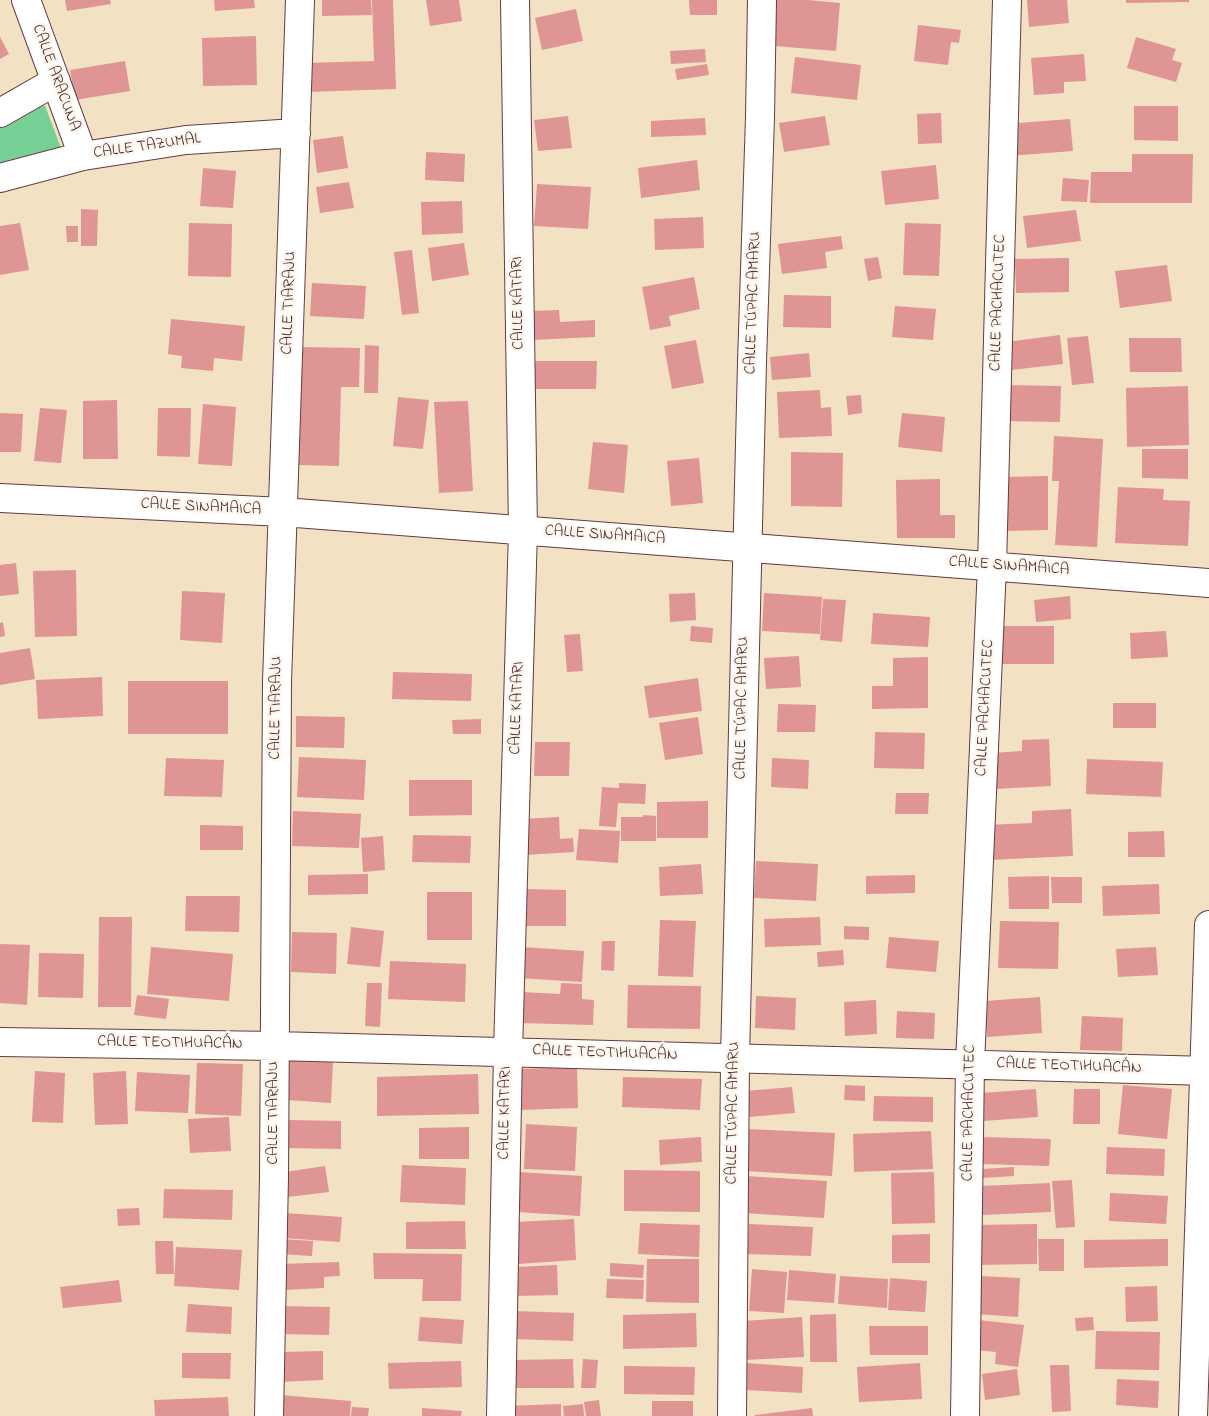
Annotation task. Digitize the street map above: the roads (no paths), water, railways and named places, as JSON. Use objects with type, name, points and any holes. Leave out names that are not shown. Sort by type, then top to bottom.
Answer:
[{"type":"street","name":"CALLE ARACUNA","points":[[26,0],[83,156]]},
{"type":"street","name":"CALLE TIARAJU","points":[[269,1416],[275,1046],[277,682],[300,0]]},
{"type":"street","name":"CALLE KATARI","points":[[501,1416],[508,1052],[523,530],[515,0]]},
{"type":"street","name":"CALLE TÚPAC AMARU","points":[[732,1416],[735,1058],[762,0]]},
{"type":"street","name":"CALLE PACHACUTEC","points":[[965,1416],[970,1064],[992,566],[1007,0]]},
{"type":"street","points":[[0,113],[56,81]]},
{"type":"street","name":"CALLE TAZUMAL","points":[[0,178],[83,156],[186,140],[296,133]]},
{"type":"street","name":"CALLE SINAMAICA","points":[[0,498],[283,512],[1209,583]]},
{"type":"street","points":[[1193,1416],[1206,1070],[1209,925]]},
{"type":"street","name":"CALLE TEOTIHUACÁN","points":[[0,1042],[275,1046],[1206,1070]]}]
